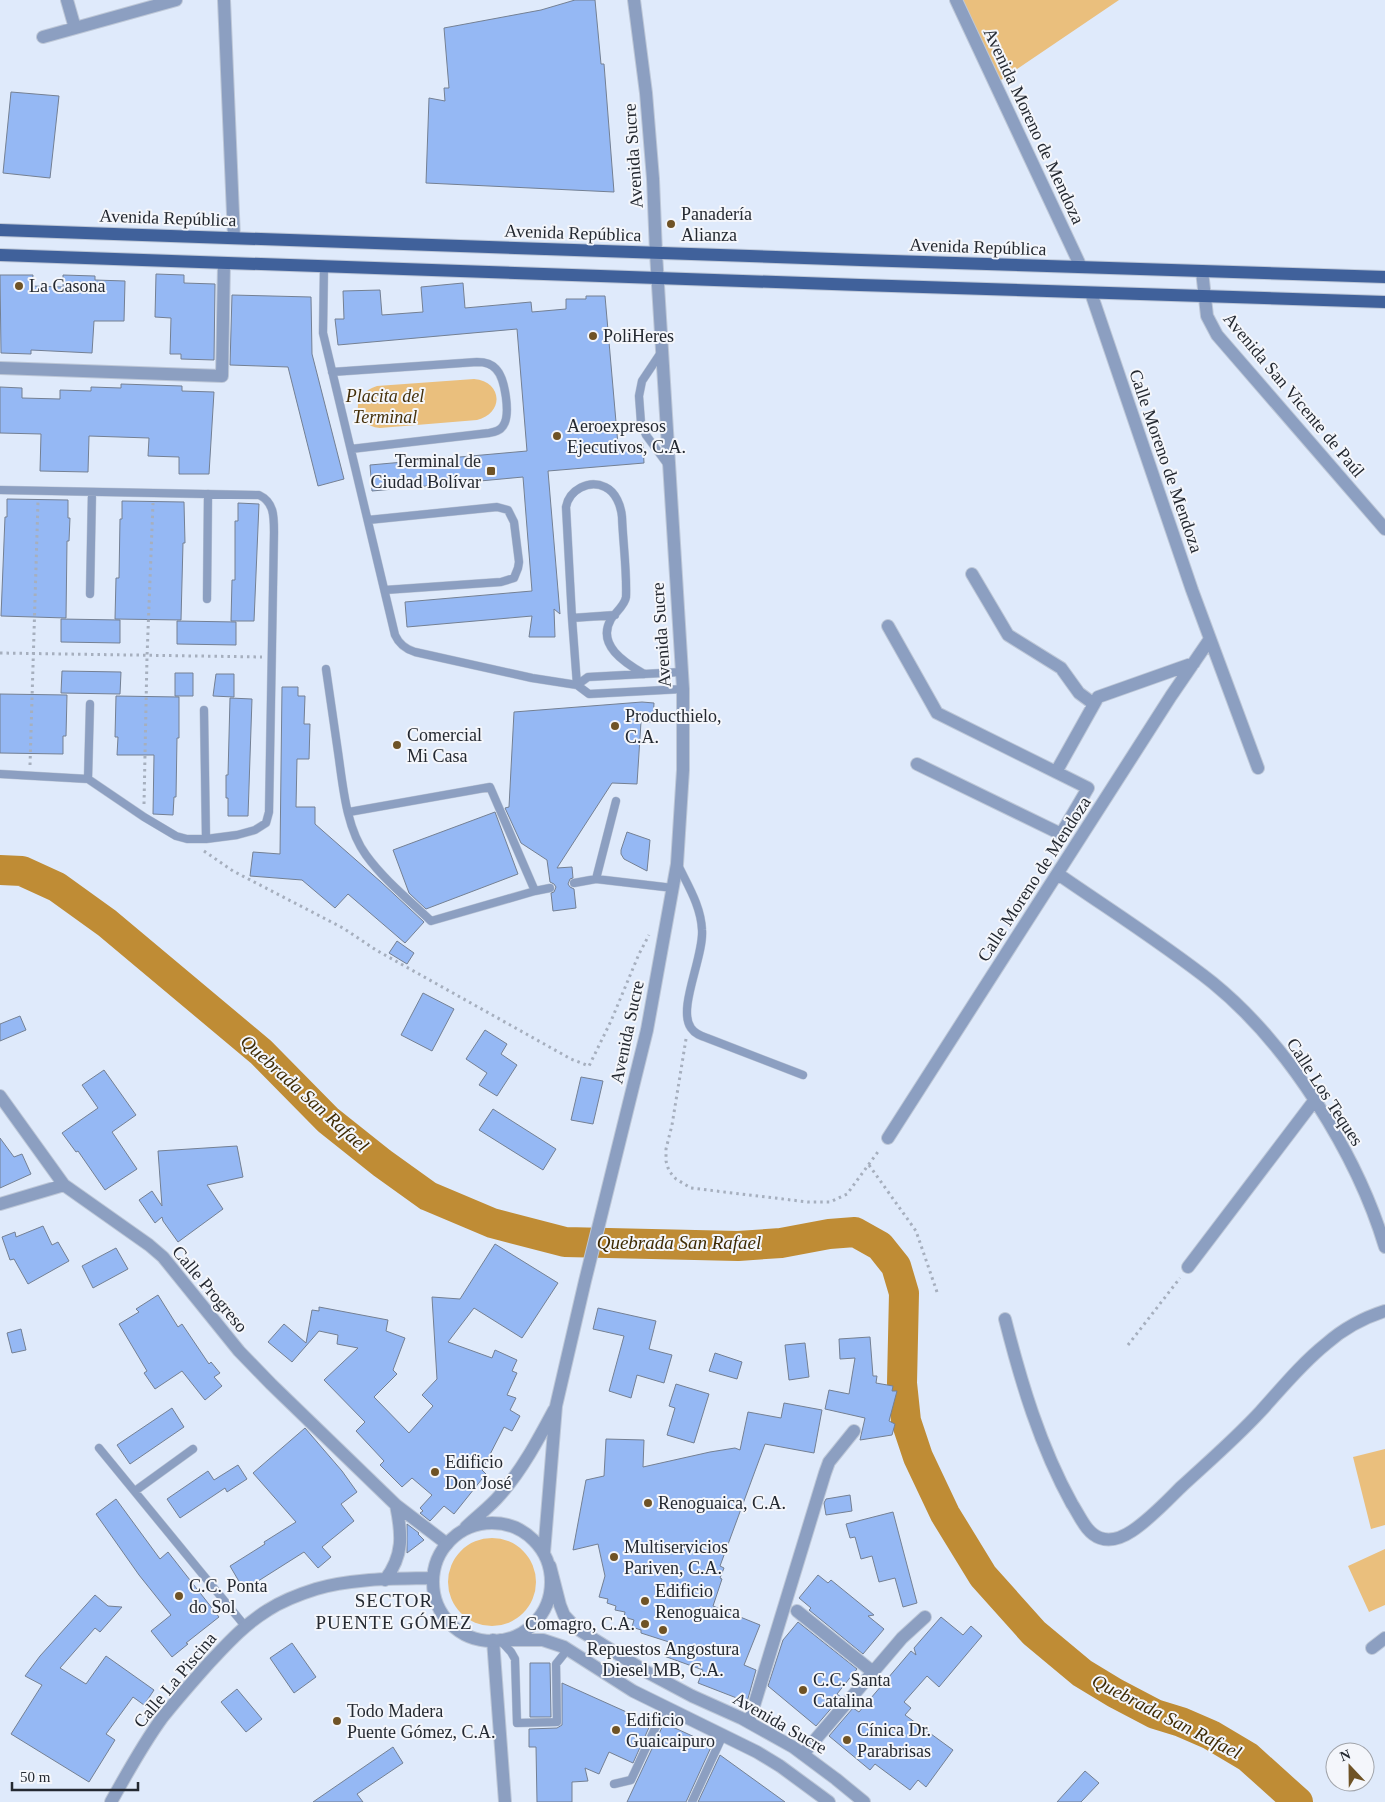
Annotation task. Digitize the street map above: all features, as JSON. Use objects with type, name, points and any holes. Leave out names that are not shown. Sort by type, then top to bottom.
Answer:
[{"type":"main road","name":"Avenida República","points":[[0,230],[1385,277]]},
{"type":"main road","points":[[0,255],[1385,302]]},
{"type":"street","points":[[67,0],[75,28]]},
{"type":"street","points":[[43,37],[176,0]]},
{"type":"street","points":[[224,0],[234,238]]},
{"type":"street","name":"Avenida Sucre","points":[[544,1553],[556,1406],[647,1030],[677,864],[683,770],[683,689],[668,466],[653,179],[646,93],[634,0]]},
{"type":"street","name":"Avenida Moreno de Mendoza","points":[[956,0],[1081,267]]},
{"type":"street","points":[[0,368],[222,376],[224,263]]},
{"type":"street","name":"Avenida San Vicente de Paúl","points":[[1202,271],[1207,316],[1217,335],[1385,529]]},
{"type":"street","name":"Calle Moreno de Mendoza","points":[[1091,293],[1182,562],[1258,768]]},
{"type":"street","points":[[972,574],[1008,635],[1062,668],[1079,693],[1094,704]]},
{"type":"street","points":[[888,626],[937,713],[1088,788],[1061,834],[917,764]]},
{"type":"street","name":"Calle Moreno de Mendoza","points":[[888,1138],[1210,639]]},
{"type":"street","points":[[1056,772],[1098,696],[1194,663]]},
{"type":"street","name":"Calle Los Teques","points":[[1058,874],[1175,955],[1214,985],[1261,1028],[1292,1067],[1332,1130],[1362,1188],[1377,1222],[1385,1247]]},
{"type":"street","name":"Calle Progreso","points":[[0,1096],[64,1185],[149,1245],[162,1257],[239,1350],[396,1505],[447,1544]]},
{"type":"street","points":[[1188,1267],[1314,1101]]},
{"type":"street","points":[[0,1204],[64,1185]]},
{"type":"street","points":[[1005,1319],[1022,1382],[1048,1454],[1060,1481],[1088,1530],[1098,1538],[1108,1540],[1119,1538],[1133,1531],[1154,1513],[1258,1414],[1325,1344],[1360,1321],[1385,1311]]},
{"type":"street","name":"Avenida Sucre","points":[[457,1534],[499,1497],[532,1451],[556,1406]]},
{"type":"street","points":[[749,1722],[825,1473],[829,1462],[854,1431]]},
{"type":"street","points":[[385,1580],[394,1569],[401,1540],[401,1529],[396,1505]]},
{"type":"street","points":[[484,1523],[505,1524],[525,1532],[536,1542],[550,1566],[552,1580],[550,1595],[538,1620],[521,1633],[486,1641],[472,1638],[448,1622],[440,1610],[435,1597],[433,1578],[439,1556],[457,1534],[470,1527],[484,1523]]},
{"type":"street","name":"Avenida Sucre","points":[[550,1566],[564,1615],[576,1628],[644,1671],[749,1722],[793,1747],[864,1802]]},
{"type":"street","name":"Calle La Piscina","points":[[111,1802],[141,1749],[162,1718],[187,1687],[245,1626],[268,1609],[318,1588],[385,1580],[433,1578]]},
{"type":"street","points":[[798,1611],[872,1672]]},
{"type":"street","points":[[803,1754],[902,1638],[925,1617]]},
{"type":"street","points":[[1372,1648],[1385,1638]]},
{"type":"street","points":[[497,1640],[505,1802]]},
{"type":"street","name":"Avenida Sucre","points":[[497,1640],[542,1640],[568,1649],[633,1691],[723,1735],[780,1766],[829,1802]]},
{"type":"lane","points":[[324,266],[323,332],[395,635],[400,643],[408,650],[523,676],[577,685],[589,694],[683,689]]},
{"type":"lane","points":[[662,351],[642,381],[639,396],[642,423],[646,435],[668,466]]},
{"type":"lane","points":[[332,372],[485,362],[494,367],[503,383],[506,409],[505,420],[503,427],[498,431],[351,450]]},
{"type":"lane","points":[[577,685],[566,507],[567,501],[574,491],[589,485],[606,487],[616,497],[622,511],[626,600],[608,626],[607,638],[612,649],[628,665],[644,674]]},
{"type":"lane","points":[[0,490],[259,495],[270,503],[274,532],[268,817],[263,826],[237,835],[206,839],[187,839],[176,836],[144,817],[88,779],[0,774]]},
{"type":"lane","points":[[90,594],[92,492]]},
{"type":"lane","points":[[207,599],[208,494]]},
{"type":"lane","points":[[368,520],[497,507],[511,512],[514,522],[519,562],[514,578],[501,582],[385,590]]},
{"type":"lane","points":[[572,618],[615,615]]},
{"type":"lane","points":[[326,669],[342,780],[355,832],[366,855],[431,921],[535,890],[550,888]]},
{"type":"lane","points":[[577,685],[588,677],[682,672]]},
{"type":"lane","points":[[88,779],[90,704]]},
{"type":"lane","points":[[204,710],[206,839]]},
{"type":"lane","points":[[349,812],[490,787],[535,890]]},
{"type":"lane","points":[[596,879],[616,801]]},
{"type":"lane","points":[[677,864],[697,904],[702,922],[702,943],[686,1010],[690,1026],[697,1034],[803,1075]]},
{"type":"lane","points":[[574,883],[596,879],[673,888]]},
{"type":"lane","points":[[99,1448],[245,1626]]},
{"type":"lane","points":[[135,1491],[193,1450]]},
{"type":"lane","points":[[497,1640],[512,1652],[515,1659],[517,1723],[557,1722],[556,1670],[558,1662],[568,1649]]},
{"type":"lane","points":[[614,1784],[631,1780],[665,1707]]},
{"type":"lane","points":[[692,1802],[723,1735]]},
{"type":"path","points":[[30,776],[38,491]]},
{"type":"path","points":[[144,817],[153,493]]},
{"type":"path","points":[[0,653],[147,657],[272,657]]},
{"type":"path","points":[[187,839],[233,871],[343,928],[376,950],[571,1059],[589,1066],[611,1021],[639,954],[651,932]]},
{"type":"path","points":[[690,1026],[666,1149],[669,1171],[676,1179],[691,1188],[808,1202],[830,1202],[847,1194],[888,1138]]},
{"type":"path","points":[[869,1165],[916,1231],[937,1292]]},
{"type":"path","points":[[1128,1345],[1188,1267]]},
{"type":"green space","points":[[956,0],[1119,0],[995,84]]},
{"type":"green space","name":"Placita del Terminal","points":[[474,379],[490,385],[495,391],[496,398],[496,404],[492,411],[477,420],[380,428],[371,426],[360,416],[358,409],[362,396],[368,390],[377,386]]},
{"type":"green space","points":[[1385,1449],[1385,1525],[1371,1529],[1353,1457]]},
{"type":"green space","points":[[492,1538],[509,1541],[523,1551],[533,1565],[536,1582],[533,1599],[523,1613],[509,1623],[492,1626],[475,1623],[461,1613],[451,1599],[448,1582],[451,1565],[461,1551],[475,1541]]},
{"type":"green space","points":[[1385,1549],[1385,1605],[1369,1612],[1348,1566]]},
{"type":"building","points":[[575,0],[595,0],[601,64],[604,64],[614,192],[426,183],[429,98],[445,101],[444,88],[449,88],[444,28],[541,10]]},
{"type":"building","points":[[11,92],[59,96],[50,178],[3,173]]},
{"type":"building","points":[[156,274],[184,275],[184,283],[215,284],[214,360],[181,359],[181,354],[170,354],[171,318],[155,317]]},
{"type":"building","points":[[0,275],[33,275],[32,286],[63,287],[63,275],[95,276],[95,280],[125,281],[124,321],[94,321],[92,353],[31,350],[31,354],[1,353]]},
{"type":"building","points":[[463,283],[465,308],[531,302],[532,312],[566,309],[566,299],[586,299],[586,296],[605,296],[618,445],[643,443],[644,463],[548,471],[560,614],[554,609],[555,637],[529,637],[532,616],[407,627],[405,602],[532,591],[523,477],[372,491],[370,465],[527,451],[517,329],[338,345],[335,319],[344,319],[343,291],[380,290],[382,315],[423,312],[421,287]]},
{"type":"building","points":[[232,295],[311,297],[312,354],[344,479],[318,486],[288,367],[230,365]]},
{"type":"building","points":[[121,384],[182,386],[182,391],[214,392],[209,474],[179,474],[179,457],[148,456],[149,438],[89,436],[88,472],[40,471],[41,434],[0,433],[0,387],[22,388],[22,398],[60,399],[60,390],[91,391],[91,387],[121,388]]},
{"type":"building","points":[[7,499],[68,500],[68,518],[70,518],[69,541],[67,541],[66,618],[1,616]]},
{"type":"building","points":[[122,501],[184,502],[185,543],[183,543],[181,620],[115,619],[116,578],[119,578]]},
{"type":"building","points":[[238,503],[259,504],[254,621],[231,621],[232,580],[235,580],[235,521],[238,521]]},
{"type":"building","points":[[61,619],[120,620],[120,643],[61,642]]},
{"type":"building","points":[[177,621],[236,622],[236,645],[177,644]]},
{"type":"building","points":[[62,671],[121,672],[120,694],[61,693]]},
{"type":"building","points":[[175,673],[193,673],[193,696],[175,696]]},
{"type":"building","points":[[216,674],[234,674],[234,697],[213,696]]},
{"type":"building","points":[[282,687],[298,687],[298,696],[305,696],[304,724],[310,724],[309,759],[297,759],[296,807],[315,807],[315,824],[424,922],[405,943],[348,894],[335,908],[302,880],[250,876],[253,852],[280,854]]},
{"type":"building","points":[[0,694],[67,695],[66,736],[63,736],[63,754],[0,753]]},
{"type":"building","points":[[116,696],[179,697],[176,797],[174,797],[173,815],[153,814],[154,755],[117,755],[118,737],[115,737]]},
{"type":"building","points":[[230,698],[252,699],[248,816],[228,816],[226,775],[228,775]]},
{"type":"building","points":[[642,702],[654,703],[653,722],[641,722],[637,784],[612,783],[557,868],[572,867],[573,878],[570,879],[568,884],[574,889],[576,908],[553,911],[551,893],[554,892],[556,887],[550,882],[547,860],[521,843],[505,808],[509,807],[514,712]]},
{"type":"building","points":[[495,812],[518,874],[426,909],[409,893],[393,850]]},
{"type":"building","points":[[627,832],[650,840],[647,871],[624,859],[621,854]]},
{"type":"building","points":[[397,941],[414,953],[407,964],[389,953]]},
{"type":"building","points":[[423,993],[454,1009],[432,1051],[401,1035]]},
{"type":"building","points":[[20,1016],[26,1030],[0,1041],[0,1024]]},
{"type":"building","points":[[485,1030],[507,1044],[501,1054],[517,1065],[497,1096],[479,1085],[487,1073],[466,1059]]},
{"type":"building","points":[[104,1070],[136,1115],[112,1132],[137,1169],[105,1190],[78,1151],[76,1152],[62,1133],[98,1108],[82,1085]]},
{"type":"building","points":[[581,1077],[603,1081],[593,1124],[571,1120]]},
{"type":"building","points":[[493,1109],[556,1149],[543,1170],[479,1130]]},
{"type":"building","points":[[0,1138],[14,1157],[22,1154],[31,1174],[0,1188]]},
{"type":"building","points":[[237,1146],[243,1177],[207,1185],[223,1209],[178,1242],[162,1217],[155,1223],[139,1200],[152,1191],[162,1206],[158,1151]]},
{"type":"building","points":[[43,1226],[52,1245],[58,1242],[69,1261],[28,1284],[14,1259],[10,1260],[2,1237],[15,1232],[16,1237]]},
{"type":"building","points":[[495,1244],[558,1283],[522,1338],[474,1308],[448,1342],[492,1358],[495,1350],[517,1360],[512,1371],[517,1373],[507,1395],[516,1398],[510,1410],[520,1416],[512,1431],[504,1427],[482,1470],[486,1474],[454,1514],[444,1506],[430,1521],[420,1513],[423,1511],[420,1508],[432,1495],[412,1478],[402,1487],[380,1465],[384,1461],[356,1431],[365,1422],[324,1380],[358,1348],[337,1344],[338,1335],[319,1331],[292,1362],[268,1342],[284,1324],[306,1343],[312,1310],[319,1311],[319,1307],[388,1320],[386,1331],[405,1338],[393,1370],[397,1374],[374,1397],[409,1433],[433,1406],[422,1395],[437,1379],[432,1297],[460,1299]]},
{"type":"building","points":[[116,1248],[128,1269],[93,1288],[82,1266]]},
{"type":"building","points":[[158,1295],[178,1327],[182,1324],[209,1364],[211,1362],[220,1373],[214,1377],[222,1386],[205,1400],[182,1371],[155,1389],[144,1373],[147,1371],[119,1324],[139,1312],[136,1309]]},
{"type":"building","points":[[598,1308],[656,1321],[649,1349],[672,1355],[664,1383],[637,1375],[631,1398],[609,1391],[624,1336],[593,1329]]},
{"type":"building","points":[[21,1329],[26,1350],[12,1353],[7,1333]]},
{"type":"building","points":[[870,1337],[873,1376],[877,1376],[876,1383],[893,1386],[892,1391],[897,1391],[889,1421],[895,1424],[892,1435],[860,1440],[865,1418],[825,1409],[829,1390],[849,1394],[855,1358],[840,1359],[839,1339]]},
{"type":"building","points":[[805,1343],[809,1377],[789,1380],[785,1345]]},
{"type":"building","points":[[715,1353],[742,1362],[737,1379],[709,1371]]},
{"type":"building","points":[[676,1384],[709,1394],[694,1443],[667,1435],[675,1408],[669,1406]]},
{"type":"building","points":[[784,1403],[822,1410],[814,1453],[765,1444],[720,1566],[724,1568],[713,1606],[760,1625],[744,1665],[756,1670],[747,1702],[698,1683],[703,1670],[664,1656],[669,1642],[641,1633],[641,1630],[632,1627],[634,1620],[624,1617],[625,1612],[615,1610],[616,1606],[607,1603],[608,1599],[599,1597],[605,1576],[598,1544],[573,1550],[586,1480],[604,1476],[606,1439],[644,1440],[643,1467],[710,1452],[735,1448],[740,1450],[748,1412],[781,1418]]},
{"type":"building","points":[[172,1408],[184,1427],[130,1464],[117,1445]]},
{"type":"building","points":[[305,1428],[342,1471],[357,1492],[341,1504],[354,1521],[322,1547],[331,1557],[318,1568],[304,1552],[244,1590],[230,1566],[296,1522],[253,1473]]},
{"type":"building","points":[[238,1465],[247,1479],[227,1492],[225,1488],[180,1518],[167,1499],[208,1471],[214,1480]]},
{"type":"building","points":[[850,1495],[852,1511],[826,1515],[824,1503],[826,1499]]},
{"type":"building","points":[[116,1499],[160,1559],[168,1552],[219,1617],[186,1643],[188,1644],[172,1657],[151,1631],[171,1615],[139,1575],[96,1514]]},
{"type":"building","points":[[893,1512],[917,1603],[903,1607],[895,1578],[879,1582],[872,1556],[861,1559],[855,1537],[850,1538],[846,1524]]},
{"type":"building","points":[[407,1524],[419,1533],[424,1540],[407,1553]]},
{"type":"building","points":[[818,1575],[828,1583],[831,1580],[874,1615],[868,1616],[884,1629],[863,1654],[809,1610],[811,1608],[799,1598]]},
{"type":"building","points":[[95,1595],[108,1606],[122,1607],[100,1632],[95,1628],[60,1668],[86,1684],[106,1656],[154,1690],[144,1705],[133,1697],[106,1734],[115,1740],[89,1782],[11,1734],[42,1685],[25,1676],[40,1656]]},
{"type":"building","points":[[941,1617],[963,1635],[971,1626],[982,1636],[939,1687],[927,1676],[904,1702],[911,1708],[905,1715],[953,1750],[926,1787],[918,1780],[910,1790],[875,1764],[870,1770],[829,1736],[853,1708],[859,1712],[911,1651],[916,1655],[914,1648]]},
{"type":"building","points":[[798,1622],[857,1669],[837,1694],[841,1697],[816,1726],[768,1686],[783,1640]]},
{"type":"building","points":[[292,1643],[316,1677],[294,1693],[270,1658]]},
{"type":"building","points":[[530,1663],[550,1663],[551,1717],[530,1717]]},
{"type":"building","points":[[562,1683],[651,1723],[633,1763],[609,1752],[599,1774],[585,1768],[588,1781],[572,1782],[572,1802],[537,1802],[536,1747],[529,1747],[529,1729],[557,1728],[562,1725]]},
{"type":"building","points":[[237,1689],[262,1719],[246,1732],[221,1702]]},
{"type":"building","points":[[664,1723],[712,1745],[686,1802],[627,1802]]},
{"type":"building","points":[[393,1747],[403,1763],[357,1794],[363,1802],[313,1802]]},
{"type":"building","points":[[720,1755],[785,1802],[698,1802]]},
{"type":"building","points":[[1085,1771],[1099,1783],[1081,1802],[1057,1802]]},
{"type":"waterway","name":"Quebrada San Rafael","points":[[0,870],[22,871],[57,887],[107,923],[261,1052],[328,1120],[382,1163],[428,1196],[492,1223],[565,1242],[738,1246],[781,1243],[829,1234],[855,1232],[880,1246],[896,1266],[904,1293],[902,1383],[906,1421],[918,1457],[945,1514],[983,1576],[1034,1633],[1082,1673],[1155,1714],[1181,1722],[1211,1735],[1248,1757],[1298,1802]]},
{"type":"place","name":"Panadería Alianza","points":[[671,224]]},
{"type":"place","name":"La Casona","points":[[19,286]]},
{"type":"place","name":"PoliHeres","points":[[593,336]]},
{"type":"place","name":"Aeroexpresos Ejecutivos, C.A.","points":[[557,436]]},
{"type":"place","name":"Terminal de Ciudad Bolívar","points":[[491,471]]},
{"type":"place","name":"Producthielo, C.A.","points":[[615,726]]},
{"type":"place","name":"Comercial Mi Casa","points":[[397,745]]},
{"type":"place","name":"Edificio Don José","points":[[435,1472]]},
{"type":"place","name":"Renoguaica, C.A.","points":[[648,1503]]},
{"type":"place","name":"Multiservicios Pariven, C.A.","points":[[614,1557]]},
{"type":"place","name":"C.C. Ponta do Sol","points":[[179,1596]]},
{"type":"place","name":"Edificio Renoguaica","points":[[645,1601]]},
{"type":"place","name":"Comagro, C.A.","points":[[645,1624]]},
{"type":"place","name":"Repuestos Angostura Diesel MB, C.A.","points":[[663,1630]]},
{"type":"place","name":"C.C. Santa Catalina","points":[[803,1690]]},
{"type":"place","name":"Todo Madera Puente Gómez, C.A.","points":[[337,1721]]},
{"type":"place","name":"Edificio Guaicaipuro","points":[[616,1730]]},
{"type":"place","name":"Cínica Dr. Parabrisas","points":[[847,1740]]},
{"type":"district","name":"SECTOR PUENTE GÓMEZ","points":[[394,1611]]}]
